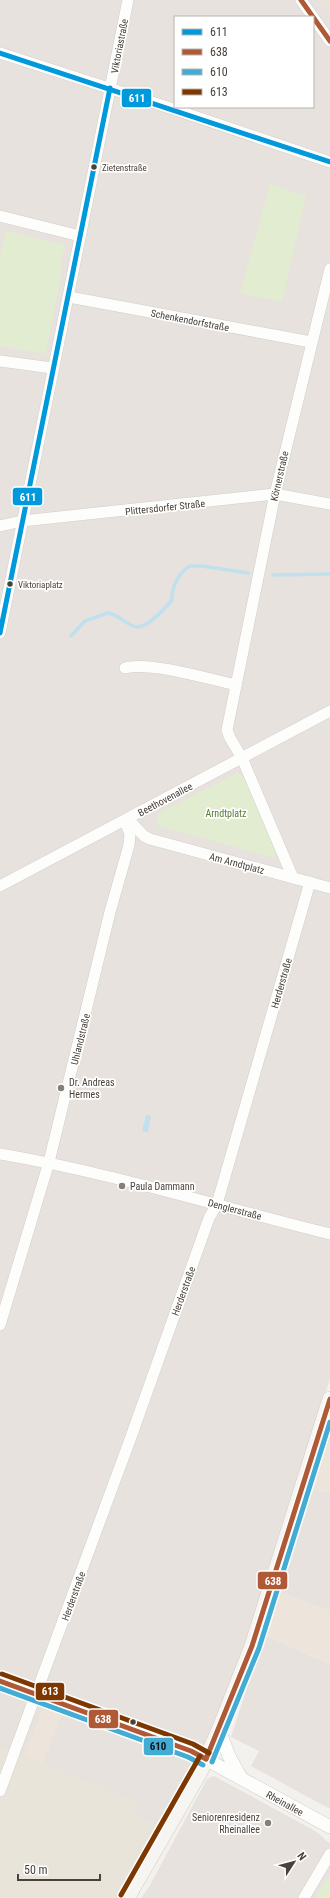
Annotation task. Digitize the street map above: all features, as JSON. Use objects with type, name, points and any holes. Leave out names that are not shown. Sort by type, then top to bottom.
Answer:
[{"type":"main road","points":[[127,1898],[206,1759],[219,1730],[252,1646],[330,1399]]},
{"type":"street","name":"Viktoriastraße","points":[[0,633],[52,368],[68,297],[128,0]]},
{"type":"street","points":[[301,0],[312,16]]},
{"type":"street","points":[[314,18],[330,41]]},
{"type":"street","points":[[0,53],[110,88],[330,162]]},
{"type":"street","points":[[0,216],[80,236]]},
{"type":"street","name":"Körnerstraße","points":[[242,758],[227,730],[275,494],[330,269]]},
{"type":"street","name":"Schenkendorfstraße","points":[[68,297],[312,342]]},
{"type":"street","points":[[0,361],[52,368]]},
{"type":"street","name":"Plittersdorfer Straße","points":[[0,526],[22,521],[275,494],[330,504]]},
{"type":"street","points":[[125,668],[134,666],[183,672],[236,685]]},
{"type":"street","name":"Beethovenallee","points":[[0,886],[330,711]]},
{"type":"street","points":[[242,758],[293,878]]},
{"type":"street","points":[[127,820],[130,840],[144,836]]},
{"type":"street","name":"Am Arndtplatz","points":[[127,820],[144,836],[150,839],[330,888]]},
{"type":"street","name":"Uhlandstraße","points":[[0,1325],[50,1162],[110,912],[130,840]]},
{"type":"street","name":"Herderstraße","points":[[0,1791],[37,1694],[209,1218],[216,1204],[310,882]]},
{"type":"street","name":"Denglerstraße","points":[[0,1154],[50,1162],[330,1234]]},
{"type":"street","name":"Rheinallee","points":[[0,1681],[184,1749],[206,1759],[330,1827]]},
{"type":"street","points":[[219,1730],[229,1756],[241,1778]]},
{"type":"street","points":[[304,1898],[330,1854]]},
{"type":"shaded area","points":[[0,0],[320,0],[330,15],[330,1379],[249,1633],[209,1746],[123,1898],[0,1898]]},
{"type":"shaded area","points":[[0,0],[7,0],[0,29]]},
{"type":"shaded area","points":[[320,0],[330,0],[330,15]]},
{"type":"shaded area","points":[[330,1429],[330,1493],[311,1488]]},
{"type":"shaded area","points":[[311,1488],[330,1493],[330,1611],[278,1592]]},
{"type":"shaded area","points":[[278,1592],[330,1611],[330,1664],[264,1635]]},
{"type":"shaded area","points":[[264,1635],[330,1664],[330,1809],[251,1766],[259,1751],[231,1737]]},
{"type":"shaded area","points":[[48,1709],[62,1714],[43,1763],[24,1756],[42,1711]]},
{"type":"shaded area","points":[[0,1747],[136,1801],[132,1810],[158,1826],[117,1898],[0,1898]]},
{"type":"shaded area","points":[[214,1776],[317,1832],[330,1844],[330,1874],[315,1898],[141,1898],[149,1887],[207,1779]]},
{"type":"green space","points":[[270,184],[306,196],[282,302],[240,293]]},
{"type":"green space","points":[[6,231],[65,245],[60,268],[63,269],[45,354],[0,346],[0,255]]},
{"type":"green space","name":"Arndtplatz","points":[[237,773],[245,777],[276,854],[274,858],[156,825],[159,813]]},
{"type":"green space","points":[[330,1874],[330,1898],[315,1898]]},
{"type":"water","points":[[146,1115],[151,1116],[148,1132],[142,1131]]},
{"type":"waterway","points":[[71,636],[85,621],[108,613],[115,615],[133,626],[138,627],[149,623],[172,600],[176,581],[182,572],[190,566],[202,566],[248,573]]},
{"type":"waterway","points":[[273,575],[330,574]]},
{"type":"transit line","name":"638","points":[[301,0],[312,16]]},
{"type":"transit line","name":"638","points":[[314,18],[330,41]]},
{"type":"transit line","name":"611","points":[[0,53],[330,162]]},
{"type":"transit line","name":"611","points":[[0,633],[110,88]]},
{"type":"transit line","name":"638","points":[[206,1759],[252,1646],[330,1399]]},
{"type":"transit line","name":"610","points":[[212,1762],[259,1648],[330,1422]]},
{"type":"transit line","name":"613","points":[[2,1674],[193,1744],[209,1753]]},
{"type":"transit line","name":"638","points":[[0,1681],[191,1751],[206,1759]]},
{"type":"transit line","name":"610","points":[[0,1688],[188,1757],[203,1765]]},
{"type":"transit line","name":"613","points":[[121,1895],[200,1756]]},
{"type":"place","name":"Zietenstraße","points":[[94,167]]},
{"type":"place","name":"Viktoriaplatz","points":[[10,584]]},
{"type":"place","name":"Dr. Andreas Hermes","points":[[61,1088]]},
{"type":"place","name":"Paula Dammann","points":[[122,1186]]},
{"type":"place","name":"Seniorenresidenz Rheinallee","points":[[268,1823]]}]
